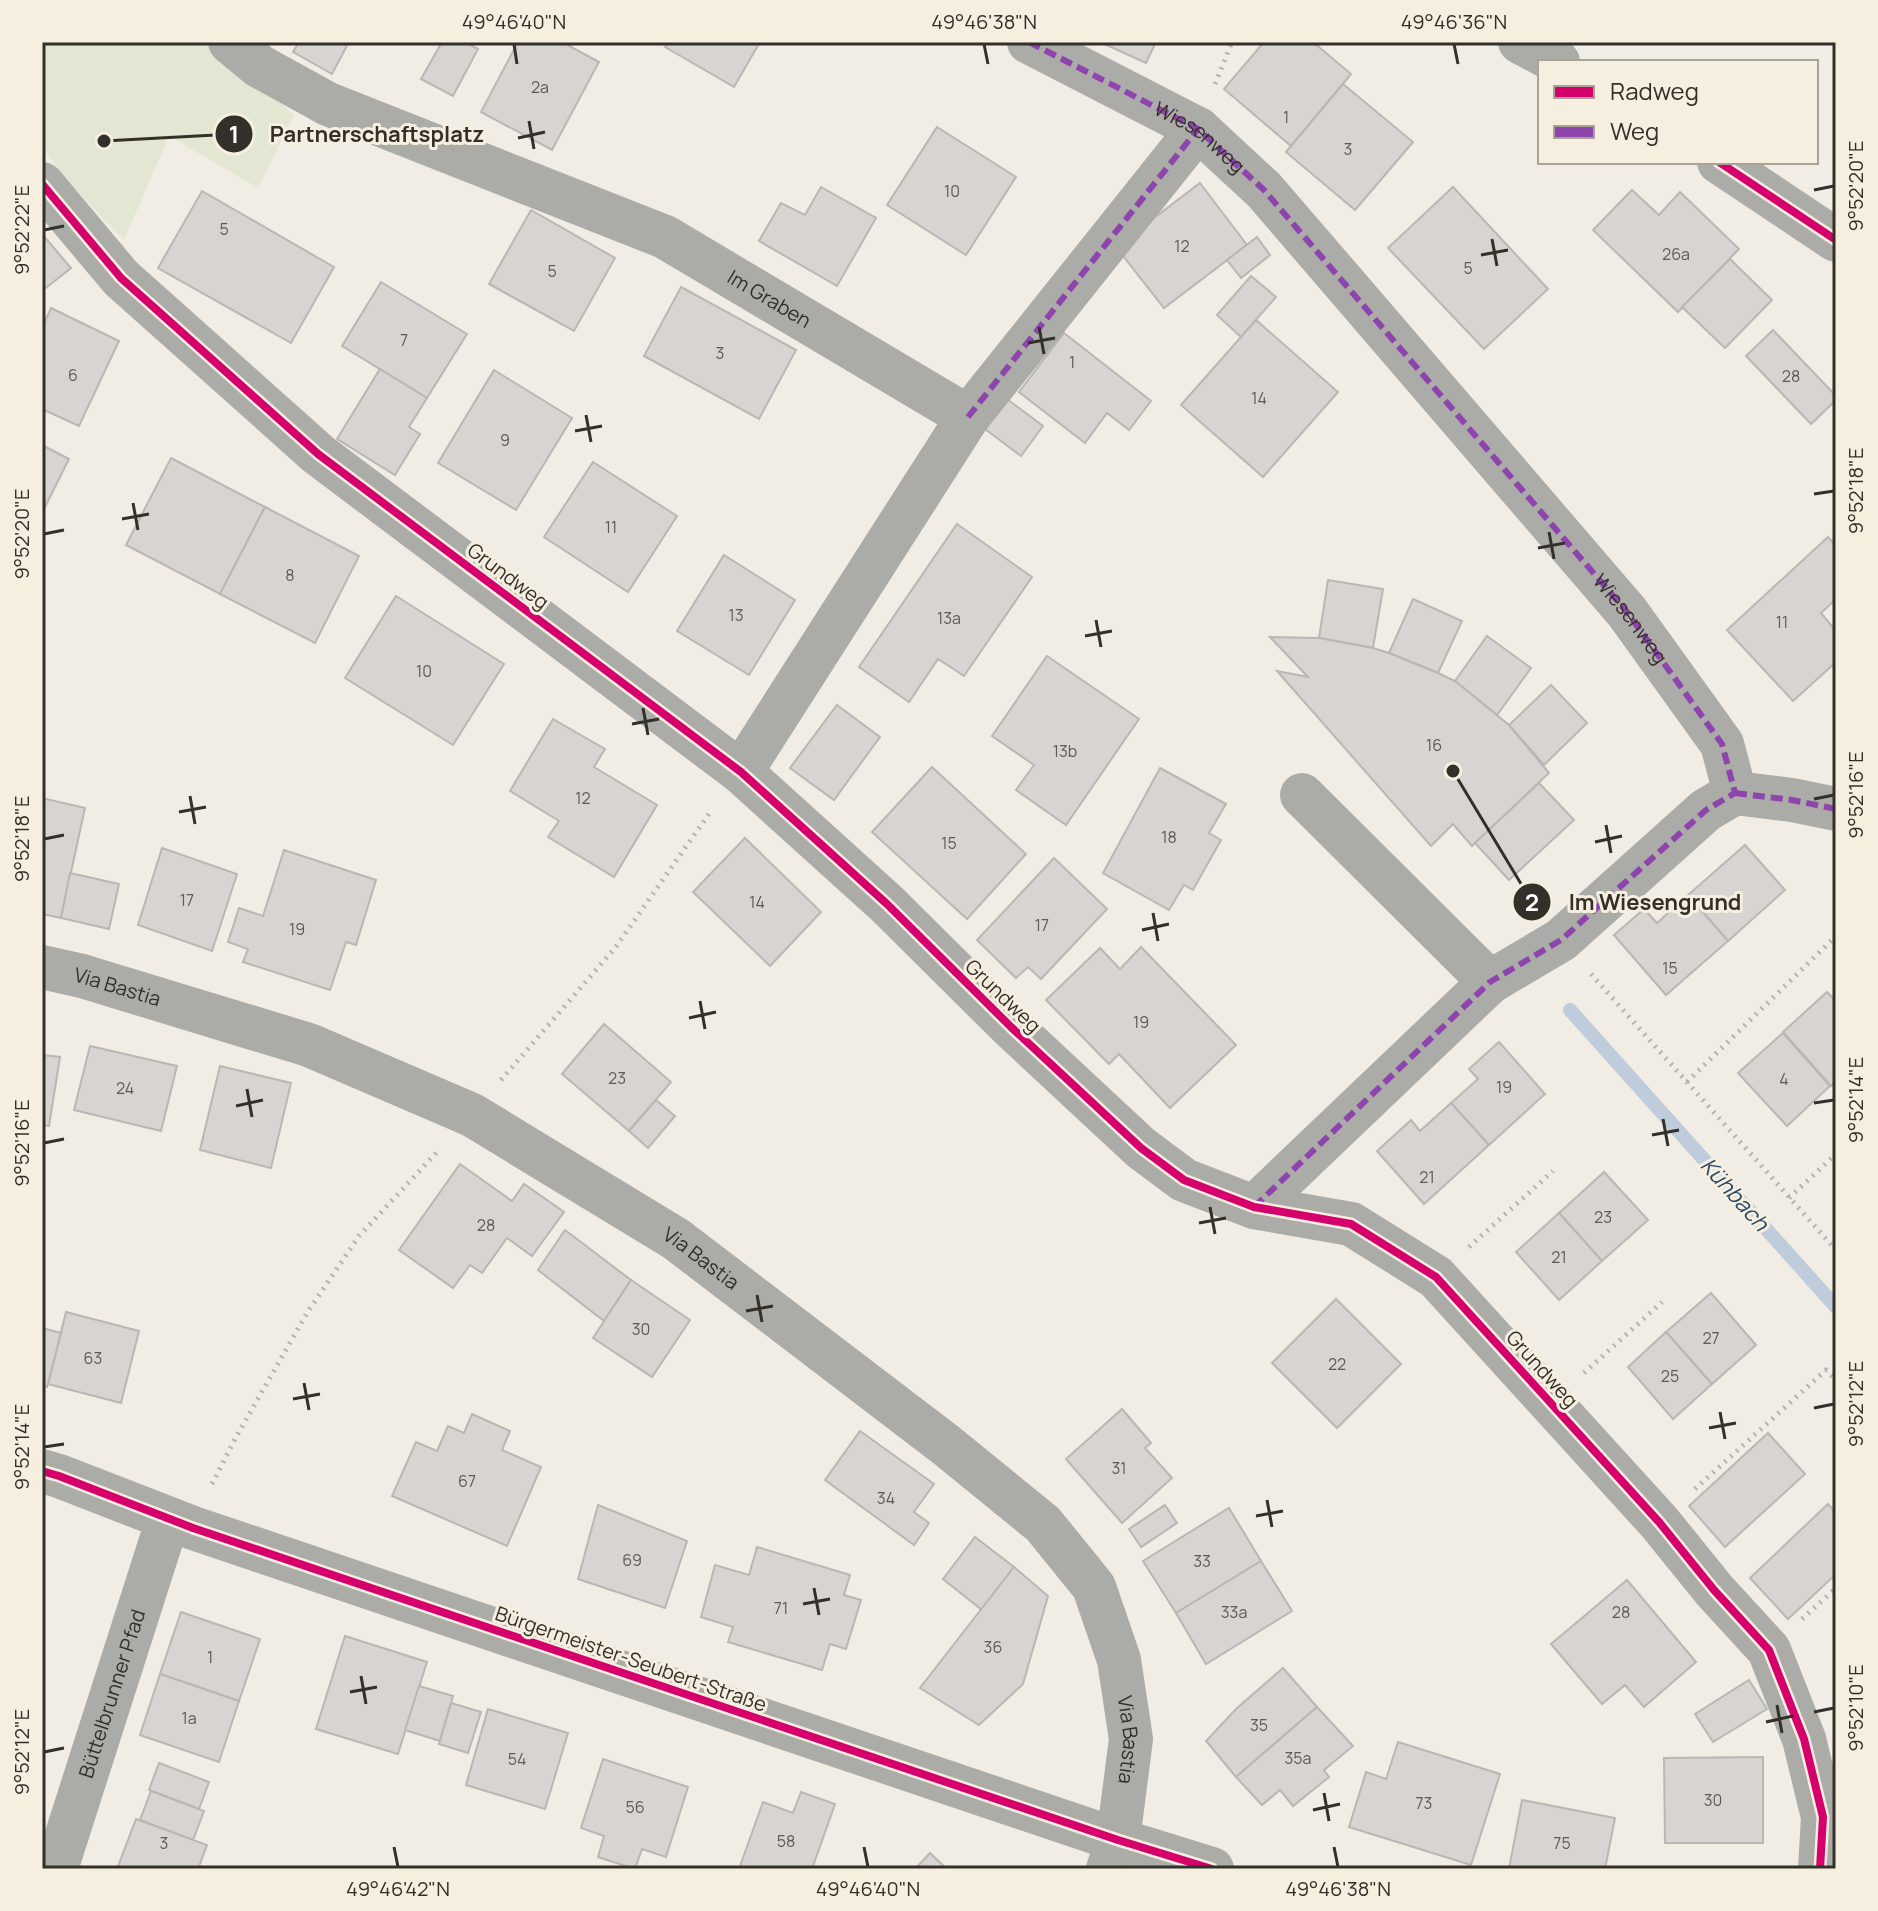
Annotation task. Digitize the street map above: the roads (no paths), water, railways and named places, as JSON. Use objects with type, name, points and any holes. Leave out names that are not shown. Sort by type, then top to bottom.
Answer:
[{"type":"street","name":"Im Graben","points":[[230,42],[259,66],[328,104],[665,237],[968,417]]},
{"type":"street","name":"Wiesenweg","points":[[1029,42],[1198,129],[1264,190],[1627,612],[1722,744],[1735,793]]},
{"type":"street","points":[[1520,42],[1554,60]]},
{"type":"street","points":[[741,772],[968,417],[1198,129]]},
{"type":"street","points":[[1722,164],[1836,240]]},
{"type":"street","name":"Grundweg","points":[[42,184],[121,278],[318,454],[741,772],[887,904],[1011,1027],[1141,1148],[1184,1180],[1254,1207],[1351,1224],[1436,1277],[1659,1522],[1714,1590],[1769,1650],[1804,1739],[1829,1818],[1820,1869]]},
{"type":"street","points":[[1254,1207],[1490,982],[1561,940],[1706,810],[1735,793],[1836,809]]},
{"type":"street","points":[[1302,795],[1490,982]]},
{"type":"street","name":"Via Bastia","points":[[42,967],[82,976],[309,1045],[472,1115],[676,1239],[946,1445],[1043,1524],[1094,1587],[1119,1660],[1131,1739],[1113,1854]]},
{"type":"street","name":"Bürgermeister-Seubert-Straße","points":[[42,1471],[168,1519],[1113,1854],[1212,1869]]},
{"type":"street","name":"Büttelbrunner Pfad","points":[[56,1869],[168,1519]]},
{"type":"waterway","name":"Kühbach","points":[[1570,1010],[1836,1307]]},
{"type":"place","name":"Partnerschaftsplatz","points":[[104,141]]},
{"type":"place","name":"Im Wiesengrund","points":[[1453,771]]}]
